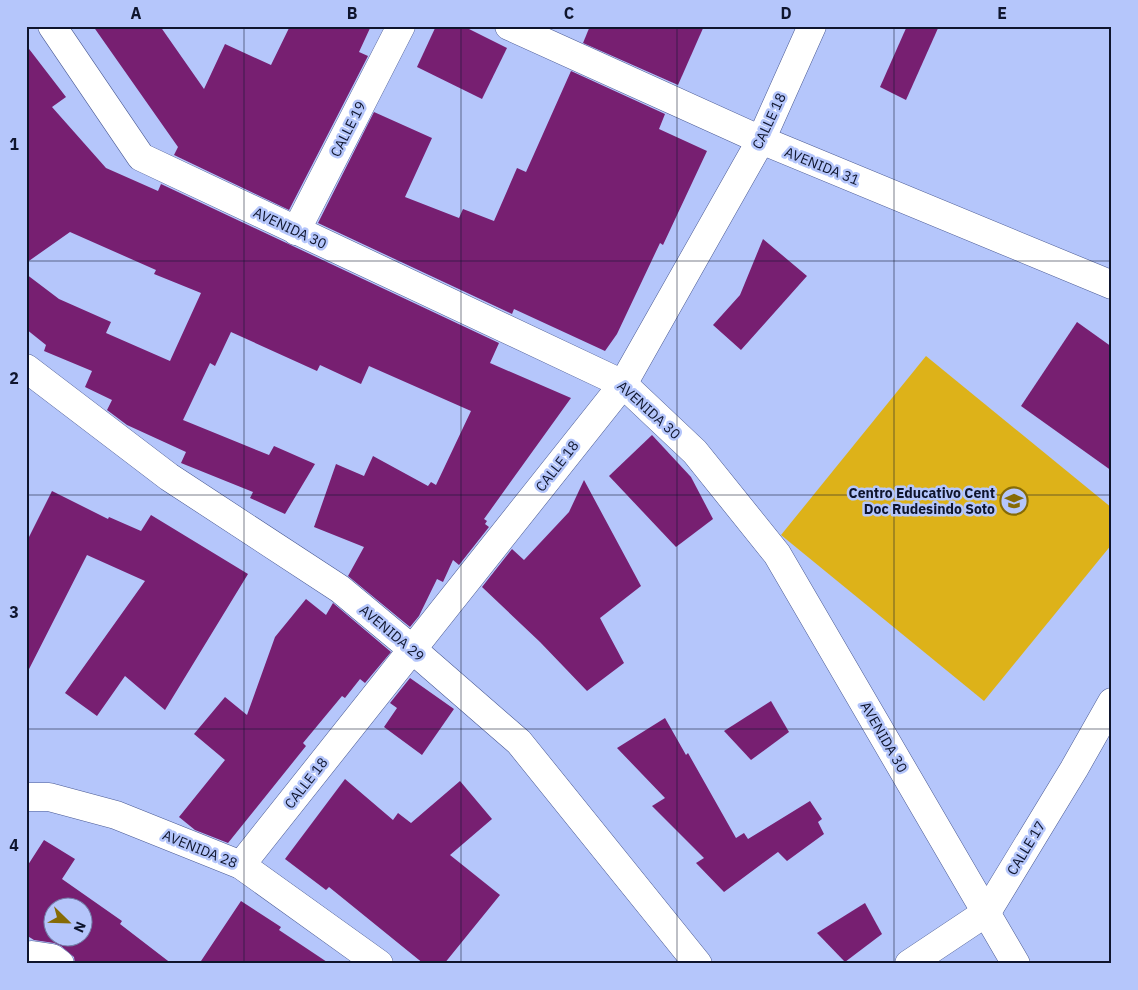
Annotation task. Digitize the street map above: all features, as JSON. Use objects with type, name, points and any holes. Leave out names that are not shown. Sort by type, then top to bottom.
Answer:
[{"type":"street","name":"AVENIDA 30","points":[[52,26],[141,158],[623,384],[695,452],[777,554],[1016,964]]},
{"type":"street","name":"CALLE 19","points":[[296,231],[401,26]]},
{"type":"street","name":"AVENIDA 31","points":[[509,26],[761,140],[1112,285]]},
{"type":"street","name":"CALLE 18","points":[[241,866],[623,384],[761,140],[812,26]]},
{"type":"street","name":"AVENIDA 29","points":[[26,368],[169,477],[340,589],[519,742],[698,964]]},
{"type":"street","name":"CALLE 17","points":[[909,964],[987,912],[1074,769],[1112,702]]},
{"type":"street","name":"AVENIDA 28","points":[[26,797],[49,797],[116,815],[241,866],[379,964]]},
{"type":"street","points":[[26,961],[32,955],[52,958],[60,964]]},
{"type":"shaded area","points":[[926,356],[1112,508],[1112,544],[984,701],[781,535]]},
{"type":"building","points":[[93,26],[160,26],[204,89],[225,44],[271,65],[290,26],[371,26],[359,52],[368,56],[289,210],[174,155],[178,147]]},
{"type":"building","points":[[436,26],[463,26],[507,48],[482,99],[417,67]]},
{"type":"building","points":[[590,26],[704,26],[678,85],[583,43]]},
{"type":"building","points":[[907,26],[939,26],[906,100],[880,87]]},
{"type":"building","points":[[26,45],[66,97],[52,107],[106,168],[158,191],[161,184],[499,343],[490,363],[571,398],[484,519],[487,521],[485,524],[489,527],[459,565],[453,560],[443,582],[437,579],[419,616],[410,627],[348,576],[364,547],[314,527],[336,464],[364,476],[373,456],[428,486],[431,482],[436,485],[471,411],[369,366],[361,384],[320,365],[317,371],[231,332],[215,366],[210,363],[183,420],[269,455],[274,446],[315,464],[285,514],[250,498],[253,492],[181,463],[186,452],[127,425],[107,410],[112,400],[85,387],[92,371],[44,351],[46,345],[26,329],[26,274],[59,299],[111,322],[106,333],[170,361],[201,293],[154,274],[156,270],[70,232],[26,263]]},
{"type":"building","points":[[571,71],[665,114],[659,129],[707,151],[663,245],[660,243],[617,334],[605,351],[514,309],[512,314],[318,223],[374,112],[432,138],[405,197],[459,218],[463,209],[494,221],[517,168],[526,172]]},
{"type":"building","points":[[763,239],[807,276],[741,350],[713,325],[740,295]]},
{"type":"building","points":[[1077,322],[1112,347],[1112,471],[1021,406]]},
{"type":"building","points":[[652,435],[691,477],[713,519],[676,547],[609,476]]},
{"type":"building","points":[[584,480],[641,586],[600,618],[624,663],[587,691],[540,642],[482,587],[512,549],[524,560],[569,512]]},
{"type":"building","points":[[52,491],[108,519],[109,517],[141,531],[151,515],[248,574],[165,710],[125,676],[97,716],[65,693],[145,581],[87,555],[26,675],[26,543]]},
{"type":"building","points":[[306,599],[326,615],[333,603],[391,652],[365,683],[360,679],[345,698],[342,696],[303,743],[306,746],[228,843],[195,830],[179,817],[225,760],[194,734],[225,697],[247,715],[275,637]]},
{"type":"building","points":[[410,678],[454,709],[422,755],[384,727],[397,708],[390,703]]},
{"type":"building","points":[[771,701],[789,732],[751,760],[724,731]]},
{"type":"building","points":[[665,718],[686,755],[688,753],[736,838],[744,833],[748,839],[810,801],[822,819],[818,822],[824,834],[787,861],[778,852],[724,892],[696,863],[704,858],[652,806],[665,798],[617,748]]},
{"type":"building","points":[[345,779],[393,820],[398,813],[411,823],[460,781],[492,819],[450,855],[500,895],[444,964],[424,964],[329,887],[326,890],[285,859]]},
{"type":"building","points":[[44,840],[75,859],[62,879],[89,898],[42,898],[42,941],[34,940],[26,935],[26,868]]},
{"type":"building","points":[[92,900],[122,921],[120,924],[172,964],[75,964],[74,957],[63,948],[92,948]]},
{"type":"building","points":[[241,901],[281,927],[279,930],[330,964],[199,964]]},
{"type":"building","points":[[865,903],[882,934],[845,962],[817,933]]},
{"type":"place","name":"Centro Educativo Cent Doc Rudesindo Soto","points":[[1014,501]]}]
